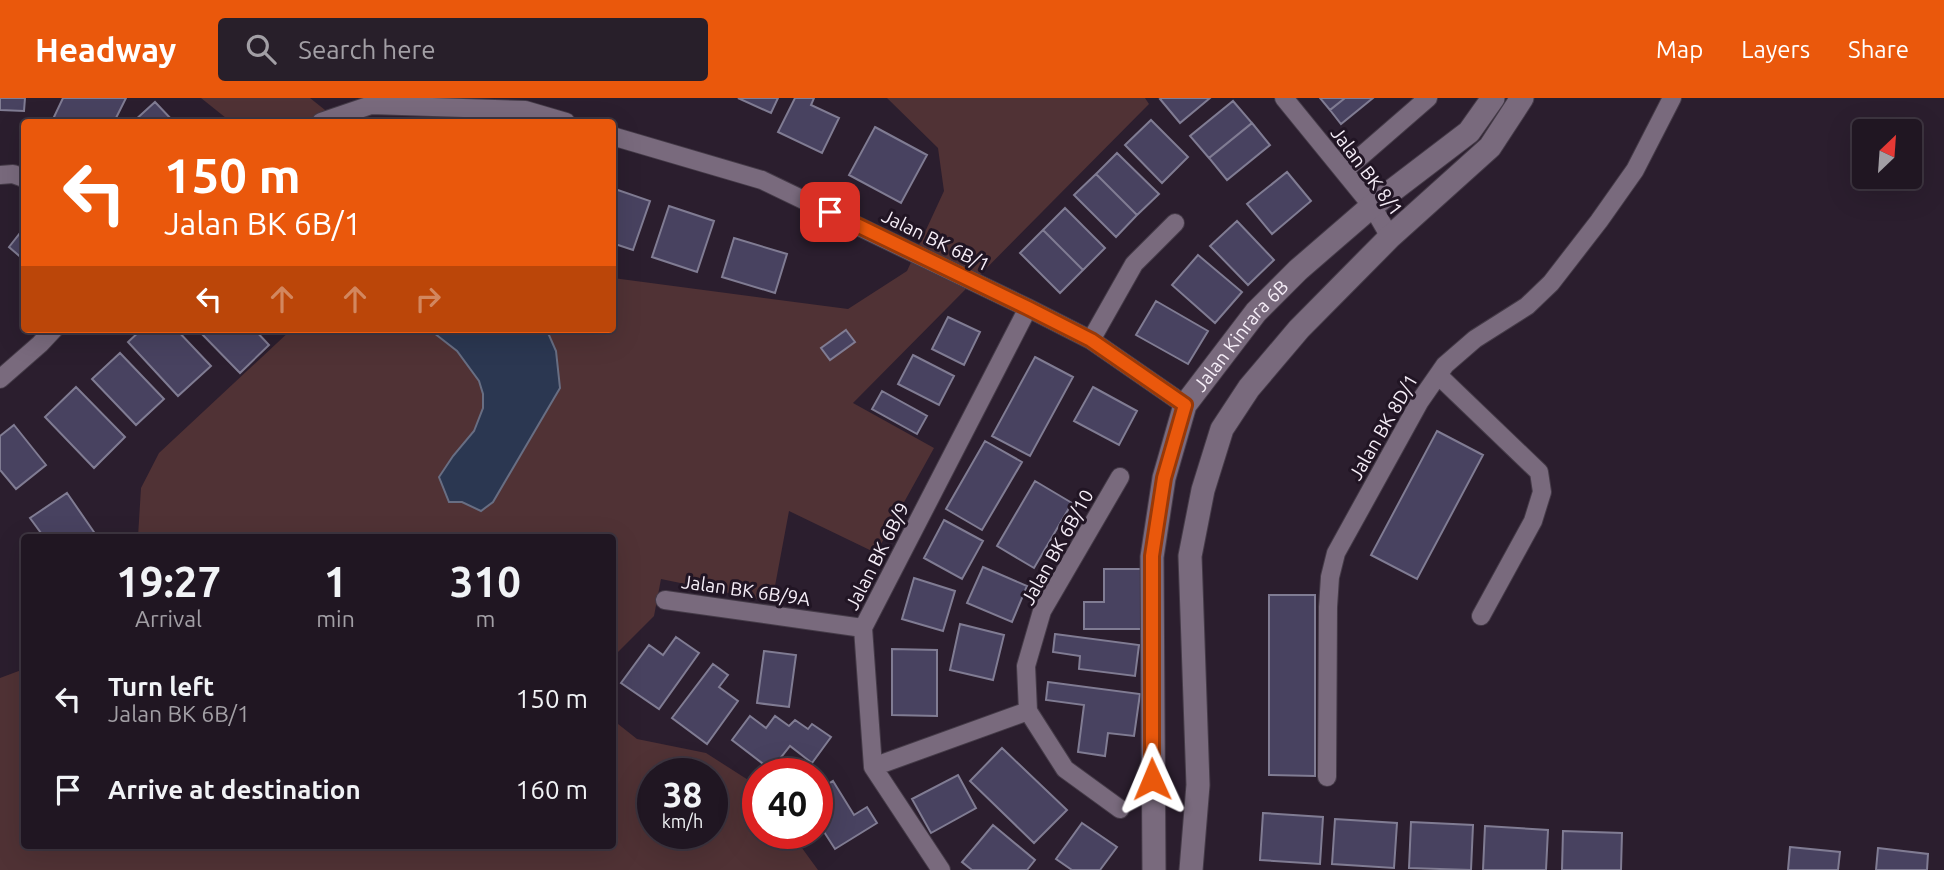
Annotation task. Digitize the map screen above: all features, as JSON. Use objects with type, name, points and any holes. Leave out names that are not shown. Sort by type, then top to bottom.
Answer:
[{"type":"street","name":"Jalan BK 8/1","points":[[1284,98],[1372,206],[1390,237]]},
{"type":"street","points":[[1344,171],[1428,98]]},
{"type":"street","name":"Jalan Kinrara 6B","points":[[1154,870],[1152,556],[1164,478],[1185,405],[1256,312],[1298,270],[1372,206],[1469,132],[1493,98]]},
{"type":"street","name":"Jalan Kinrara 6B","points":[[1191,870],[1198,785],[1190,556],[1203,490],[1222,429],[1249,388],[1299,329],[1390,237],[1490,147],[1522,98]]},
{"type":"street","name":"Jalan BK 8D/1","points":[[1327,776],[1328,607],[1330,577],[1336,553],[1420,401],[1445,365],[1475,339],[1527,306],[1551,284],[1635,170],[1672,98]]},
{"type":"street","points":[[328,119],[370,102],[527,104],[560,119]]},
{"type":"street","name":"Jalan BK 6B/1","points":[[616,137],[762,180],[1091,340],[1185,405]]},
{"type":"street","points":[[0,174],[21,177]]},
{"type":"street","points":[[1091,340],[1135,264],[1175,223]]},
{"type":"street","name":"Jalan BK 6B/9","points":[[941,870],[873,767],[863,628],[1028,308]]},
{"type":"street","points":[[0,379],[50,333]]},
{"type":"street","points":[[1438,375],[1539,472],[1542,492],[1533,521],[1481,616]]},
{"type":"street","name":"Jalan BK 6B/10","points":[[1120,477],[1042,611],[1026,666],[1028,711],[1065,769],[1120,809]]},
{"type":"street","name":"Jalan BK 6B/9A","points":[[665,600],[863,628]]},
{"type":"street","points":[[873,767],[1028,711]]},
{"type":"shaded area","points":[[201,98],[310,98],[336,119],[227,119]]},
{"type":"shaded area","points":[[887,98],[1145,98],[1149,104],[853,403],[934,448],[876,553],[789,511],[772,602],[661,579],[654,616],[616,654],[616,534],[138,534],[141,488],[159,453],[288,333],[616,333],[616,278],[848,309],[907,271],[944,191],[938,148]]},
{"type":"shaded area","points":[[21,670],[21,849],[616,849],[616,722],[637,739],[706,753],[714,758],[637,758],[637,849],[728,849],[728,767],[742,776],[742,849],[803,849],[818,870],[0,870],[0,678]]},
{"type":"water","points":[[434,333],[547,333],[556,351],[560,388],[493,502],[481,511],[462,502],[449,502],[439,477],[474,431],[483,408],[479,381],[457,351]]},
{"type":"building","points":[[0,98],[25,98],[24,111],[0,110]]},
{"type":"building","points":[[63,98],[126,98],[116,119],[53,119]]},
{"type":"building","points":[[738,98],[778,98],[771,113]]},
{"type":"building","points":[[795,98],[814,98],[811,105],[839,118],[822,153],[778,132]]},
{"type":"building","points":[[1210,98],[1180,123],[1160,99]]},
{"type":"building","points":[[1320,98],[1345,98],[1330,110]]},
{"type":"building","points":[[1345,98],[1373,98],[1341,124],[1330,110]]},
{"type":"building","points":[[1233,101],[1252,123],[1209,158],[1190,136]]},
{"type":"building","points":[[155,102],[171,119],[136,119]]},
{"type":"building","points":[[1151,120],[1188,157],[1162,183],[1125,145]]},
{"type":"building","points":[[1252,123],[1270,145],[1227,180],[1209,158]]},
{"type":"building","points":[[875,127],[927,155],[901,203],[849,175]]},
{"type":"building","points":[[1117,153],[1159,194],[1137,215],[1096,174]]},
{"type":"building","points":[[1287,172],[1311,201],[1272,234],[1247,204]]},
{"type":"building","points":[[1096,174],[1137,215],[1116,237],[1074,195]]},
{"type":"building","points":[[616,189],[650,201],[633,250],[616,244]]},
{"type":"building","points":[[669,206],[714,221],[697,272],[652,257]]},
{"type":"building","points":[[1065,208],[1105,248],[1083,270],[1043,230]]},
{"type":"building","points":[[1237,221],[1274,260],[1248,285],[1210,246]]},
{"type":"building","points":[[1043,230],[1083,270],[1060,293],[1020,253]]},
{"type":"building","points":[[21,232],[21,257],[9,247]]},
{"type":"building","points":[[734,238],[787,254],[775,293],[722,277]]},
{"type":"building","points":[[1198,255],[1242,292],[1215,323],[1172,285]]},
{"type":"building","points":[[1156,301],[1208,331],[1188,364],[1136,335]]},
{"type":"building","points":[[948,317],[980,332],[964,365],[932,349]]},
{"type":"building","points":[[846,330],[855,342],[830,360],[821,348]]},
{"type":"building","points":[[138,333],[180,333],[211,366],[178,396],[128,342]]},
{"type":"building","points":[[201,333],[258,333],[269,345],[240,373]]},
{"type":"building","points":[[120,353],[164,399],[136,425],[92,379]]},
{"type":"building","points":[[913,355],[954,376],[939,405],[898,384]]},
{"type":"building","points":[[1035,357],[1073,377],[1030,456],[992,436]]},
{"type":"building","points":[[76,387],[125,437],[94,468],[45,417]]},
{"type":"building","points":[[1093,387],[1137,411],[1119,445],[1074,421]]},
{"type":"building","points":[[882,391],[927,416],[917,434],[872,409]]},
{"type":"building","points":[[14,425],[46,465],[16,489],[0,470],[0,436]]},
{"type":"building","points":[[1437,431],[1483,455],[1417,579],[1371,555]]},
{"type":"building","points":[[985,441],[1022,462],[982,530],[946,509]]},
{"type":"building","points":[[1035,481],[1072,503],[1034,568],[997,546]]},
{"type":"building","points":[[67,493],[95,534],[42,534],[30,518]]},
{"type":"building","points":[[944,520],[983,541],[962,579],[924,558]]},
{"type":"building","points":[[983,567],[1027,586],[1012,622],[967,603]]},
{"type":"building","points":[[1104,569],[1141,569],[1141,629],[1084,629],[1084,602],[1104,602]]},
{"type":"building","points":[[914,578],[955,591],[943,631],[902,619]]},
{"type":"building","points":[[1269,595],[1315,595],[1315,776],[1269,775]]},
{"type":"building","points":[[960,624],[1004,635],[993,680],[950,670]]},
{"type":"building","points":[[1055,634],[1139,645],[1135,676],[1079,669],[1080,656],[1053,652]]},
{"type":"building","points":[[676,637],[699,653],[659,709],[621,683],[649,645],[663,655]]},
{"type":"building","points":[[892,649],[937,650],[937,716],[892,715]]},
{"type":"building","points":[[764,651],[796,655],[789,707],[757,703]]},
{"type":"building","points":[[713,664],[728,675],[719,687],[738,701],[707,744],[672,718]]},
{"type":"building","points":[[1048,682],[1140,694],[1134,736],[1108,733],[1105,756],[1078,752],[1084,705],[1046,700]]},
{"type":"building","points":[[750,716],[766,728],[775,716],[789,726],[795,720],[808,729],[812,724],[831,737],[816,758],[806,758],[790,746],[780,758],[755,758],[732,740]]},
{"type":"building","points":[[1002,748],[1067,810],[1034,843],[970,781]]},
{"type":"building","points":[[958,775],[976,808],[931,833],[912,799]]},
{"type":"building","points":[[833,781],[854,815],[867,807],[877,823],[835,849]]},
{"type":"building","points":[[1263,813],[1323,817],[1320,864],[1260,860]]},
{"type":"building","points":[[1335,819],[1397,823],[1394,868],[1332,864]]},
{"type":"building","points":[[1411,822],[1473,825],[1471,870],[1409,868]]},
{"type":"building","points":[[1082,823],[1117,847],[1100,870],[1072,870],[1056,859]]},
{"type":"building","points":[[993,825],[1035,860],[1027,870],[972,870],[962,862]]},
{"type":"building","points":[[1485,826],[1548,830],[1546,870],[1483,870]]},
{"type":"building","points":[[1563,831],[1622,833],[1621,870],[1562,870]]},
{"type":"building","points":[[1790,847],[1840,852],[1838,870],[1788,870]]},
{"type":"building","points":[[1878,848],[1928,854],[1927,870],[1876,870]]},
{"type":"route","points":[[830,212],[1091,340],[1185,405],[1164,478],[1152,556],[1152,779]]}]
